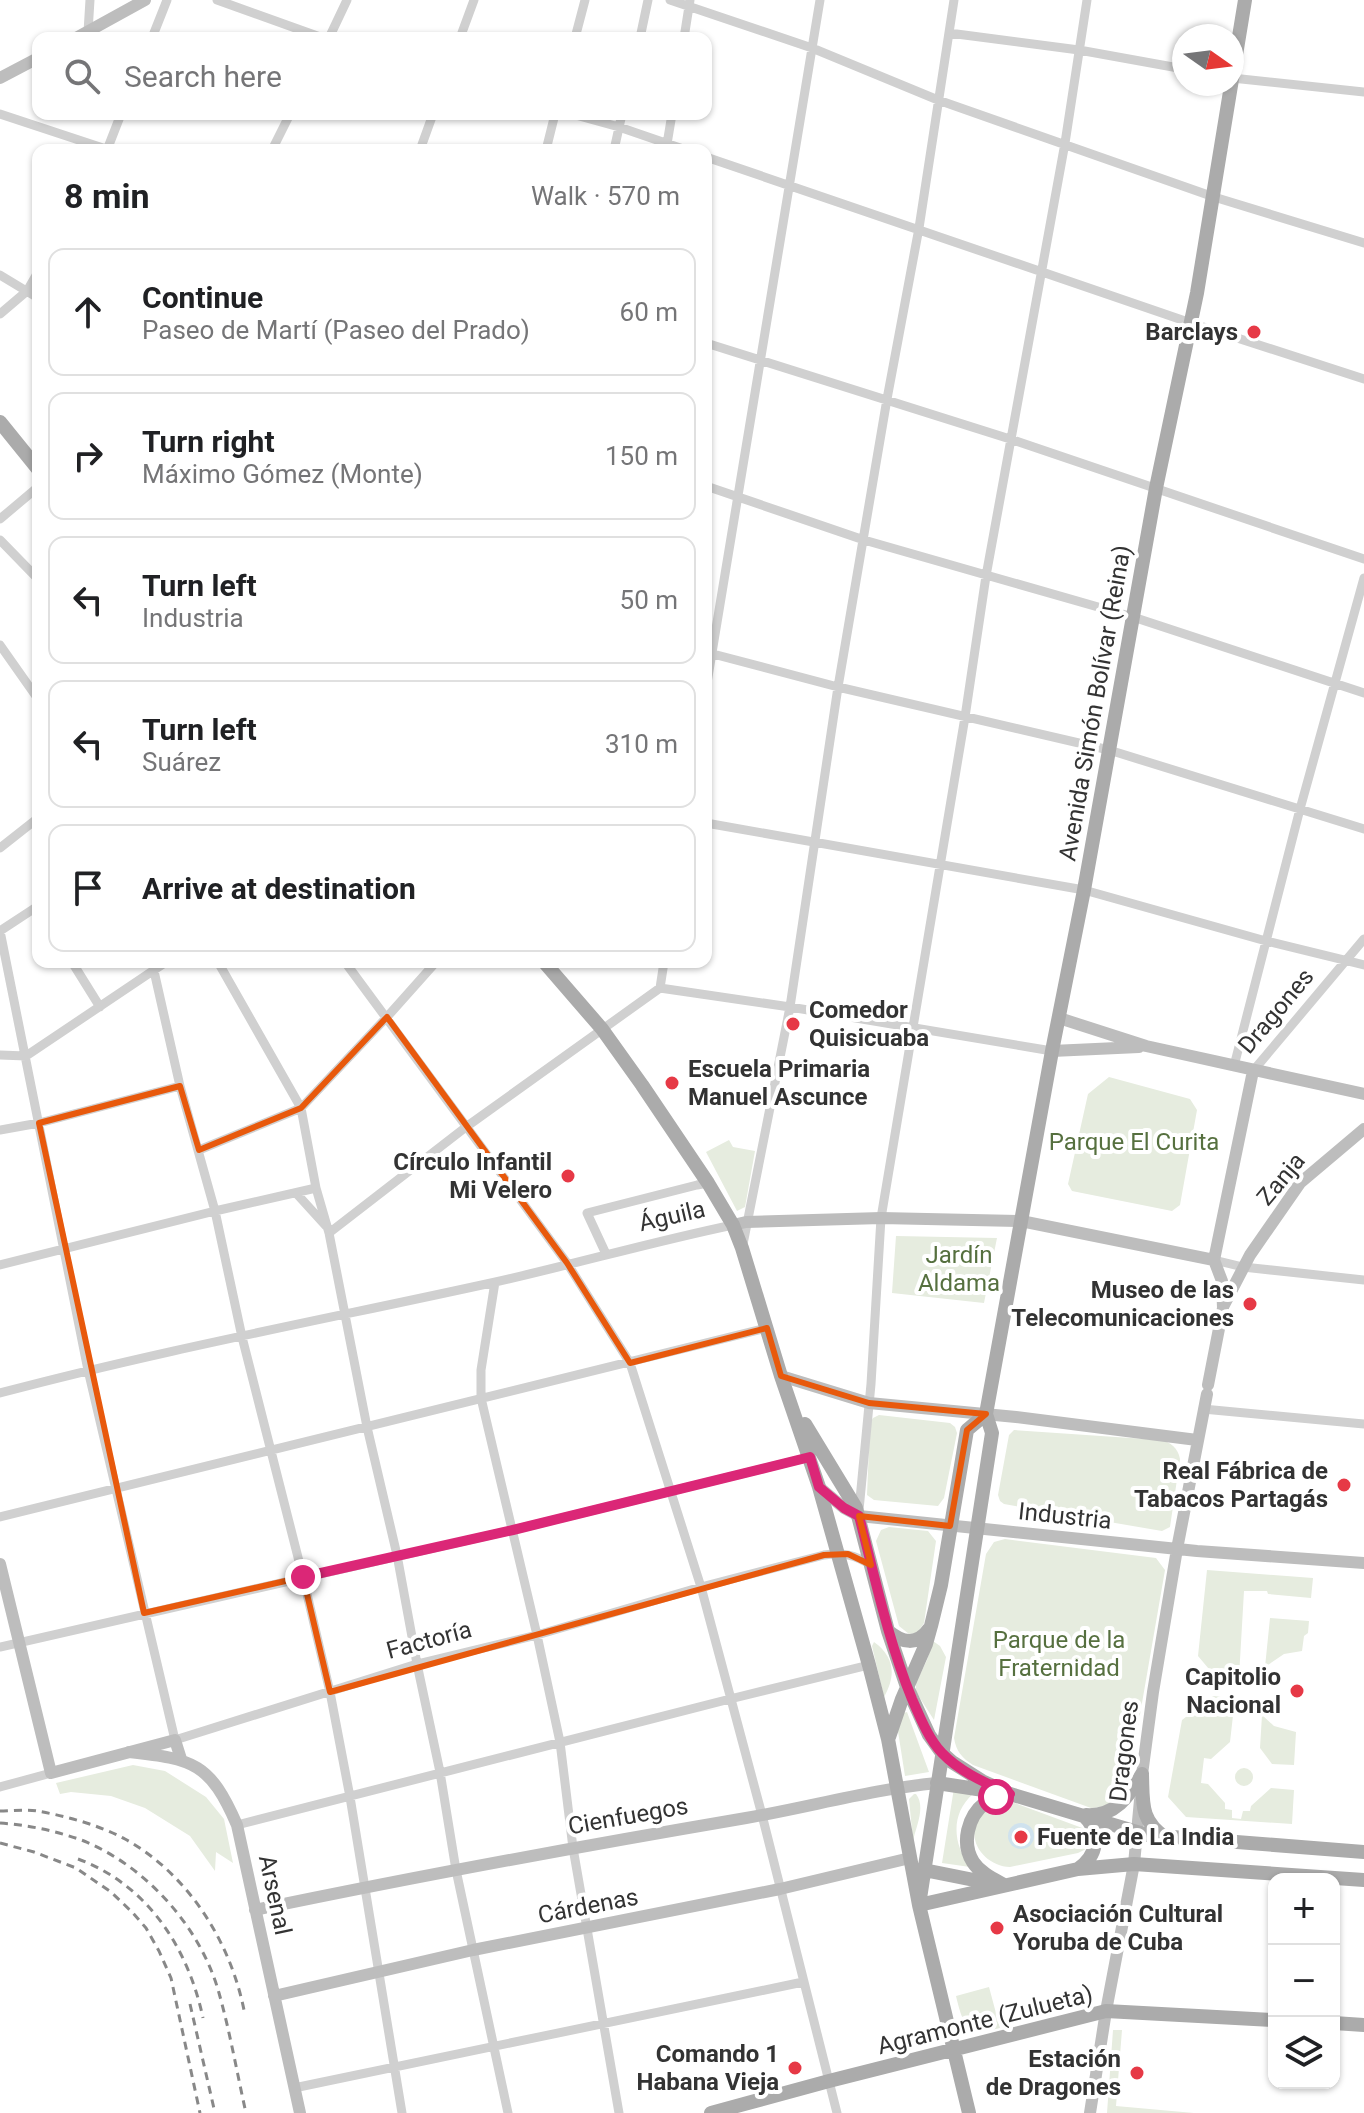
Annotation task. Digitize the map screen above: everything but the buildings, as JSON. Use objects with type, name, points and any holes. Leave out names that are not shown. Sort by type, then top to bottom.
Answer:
[{"type":"main road","name":"Avenida Simón Bolívar (Reina)","points":[[1241,24],[1245,0]]},
{"type":"main road","name":"Avenida Simón Bolívar (Reina)","points":[[919,1905],[992,1433],[986,1414],[1156,488],[1191,323],[1229,96]]},
{"type":"main road","points":[[0,422],[32,462]]},
{"type":"main road","points":[[549,968],[602,1029],[708,1183],[740,1223],[742,1248],[781,1376],[810,1457],[869,1665],[888,1739],[919,1905],[969,2113]]},
{"type":"main road","points":[[787,1392],[859,1516],[888,1631],[907,1687],[929,1735],[942,1753],[965,1771],[1010,1794],[1137,1833],[1166,1838],[1364,1852]]},
{"type":"main road","name":"Avenida Simón Bolívar (Reina)","points":[[888,1739],[931,1626],[941,1585],[967,1430],[986,1414]]},
{"type":"main road","points":[[888,1631],[902,1641],[911,1642],[925,1635],[931,1626]]},
{"type":"main road","points":[[1082,1815],[1103,1814],[1118,1806],[1142,1774]]},
{"type":"main road","points":[[1142,1774],[1147,1820],[1166,1838]]},
{"type":"main road","name":"Cienfuegos","points":[[937,1783],[1010,1794]]},
{"type":"main road","points":[[1004,1885],[974,1863],[967,1841],[972,1818],[982,1805],[1010,1794]]},
{"type":"main road","points":[[1078,1869],[1091,1857],[1096,1838],[1089,1821],[1082,1815]]},
{"type":"main road","points":[[910,1858],[924,1870],[1004,1885]]},
{"type":"main road","points":[[919,1905],[1078,1869],[1134,1864],[1364,1880]]},
{"type":"main road","name":"Agramonte (Zulueta)","points":[[711,2113],[1106,2011],[1268,2020]]},
{"type":"main road","points":[[1340,2023],[1364,2025]]},
{"type":"main road","points":[[949,2026],[959,2036],[978,2044]]},
{"type":"street","points":[[83,32],[90,0]]},
{"type":"street","points":[[87,32],[145,0]]},
{"type":"street","points":[[154,32],[167,0]]},
{"type":"street","points":[[217,0],[309,32]]},
{"type":"street","points":[[329,32],[347,0]]},
{"type":"street","points":[[462,32],[474,0]]},
{"type":"street","points":[[577,32],[585,0]]},
{"type":"street","points":[[641,32],[648,0]]},
{"type":"street","points":[[670,0],[812,48],[938,100],[1214,197],[1364,243]]},
{"type":"street","points":[[712,638],[739,497],[759,359],[820,0]]},
{"type":"street","points":[[740,1223],[790,1007],[838,687],[919,228],[954,0]]},
{"type":"street","points":[[859,1516],[881,1218],[986,576],[1065,143],[1087,0]]},
{"type":"street","points":[[685,32],[689,4]]},
{"type":"street","points":[[949,33],[1079,50],[1172,67]]},
{"type":"street","points":[[0,78],[32,61]]},
{"type":"street","points":[[1244,79],[1364,92]]},
{"type":"street","points":[[0,114],[89,144]]},
{"type":"street","points":[[109,144],[119,120]]},
{"type":"street","points":[[275,144],[287,120]]},
{"type":"street","points":[[422,144],[431,120]]},
{"type":"street","points":[[548,144],[554,120]]},
{"type":"street","points":[[594,120],[659,144]]},
{"type":"street","points":[[615,144],[621,120]]},
{"type":"street","points":[[667,144],[671,120]]},
{"type":"street","points":[[712,159],[1364,379]]},
{"type":"street","points":[[0,275],[32,294]]},
{"type":"street","points":[[0,314],[27,291],[32,282]]},
{"type":"street","points":[[712,345],[1010,439],[1364,559]]},
{"type":"street","points":[[712,488],[864,540],[1133,617],[1364,693]]},
{"type":"street","points":[[0,519],[32,492]]},
{"type":"street","points":[[0,540],[32,573]]},
{"type":"street","points":[[1234,1066],[1364,578]]},
{"type":"street","points":[[0,645],[32,690]]},
{"type":"street","points":[[712,655],[1109,750],[1364,829]]},
{"type":"street","points":[[0,848],[32,823]]},
{"type":"street","points":[[712,824],[1084,890],[1364,965]]},
{"type":"street","points":[[32,911],[0,931],[88,1370],[181,1759]]},
{"type":"street","name":"Dragones","points":[[1090,2113],[1134,1864],[1142,1774],[1177,1549],[1223,1308],[1222,1281],[1214,1260],[1253,1071],[1364,939]]},
{"type":"street","points":[[76,968],[100,1007]]},
{"type":"street","points":[[0,1055],[26,1056],[158,968]]},
{"type":"street","points":[[221,968],[301,1108],[316,1188],[329,1231],[367,1427],[397,1555],[456,1870],[508,2113]]},
{"type":"street","points":[[350,968],[567,1263],[630,1363],[701,1587],[837,2113]]},
{"type":"street","points":[[199,1150],[301,1108],[431,968]]},
{"type":"street","points":[[660,988],[663,968]]},
{"type":"street","points":[[154,971],[330,1692],[366,1886],[402,2113]]},
{"type":"street","points":[[329,1231],[466,1127],[660,988],[1052,1051],[1146,1046]]},
{"type":"street","points":[[1059,1018],[1146,1046],[1364,1094]]},
{"type":"street","points":[[0,1130],[39,1123],[180,1086]]},
{"type":"street","name":"Zanja","points":[[1243,1267],[1300,1183],[1364,1129]]},
{"type":"street","points":[[606,1254],[587,1213],[708,1183]]},
{"type":"street","points":[[0,1265],[316,1188]]},
{"type":"street","points":[[296,1193],[329,1231]]},
{"type":"street","name":"Águila","points":[[0,1393],[88,1370],[495,1282],[740,1223],[881,1218],[1021,1221],[1243,1267],[1364,1280]]},
{"type":"street","name":"Dragones","points":[[1223,1308],[1243,1267]]},
{"type":"street","points":[[495,1282],[481,1370],[481,1398],[560,1742],[573,1848],[619,2113]]},
{"type":"street","points":[[0,1517],[767,1328]]},
{"type":"street","points":[[781,1376],[869,1403],[1197,1440]]},
{"type":"street","points":[[1203,1409],[1364,1424]]},
{"type":"street","points":[[0,1647],[513,1530],[810,1457]]},
{"type":"street","name":"Industria","points":[[819,1487],[859,1516],[1177,1549],[1364,1563]]},
{"type":"street","points":[[838,1553],[857,1557],[871,1565]]},
{"type":"street","name":"Factoría","points":[[0,1787],[175,1740],[417,1664],[537,1635],[701,1587],[838,1553]]},
{"type":"street","points":[[0,1564],[51,1773]]},
{"type":"street","points":[[237,1825],[869,1665]]},
{"type":"street","name":"Arsenal","points":[[129,1752],[181,1759],[214,1780],[226,1799],[237,1825],[300,2113]]},
{"type":"street","name":"Cienfuegos","points":[[255,1910],[366,1886],[937,1783]]},
{"type":"street","name":"Cárdenas","points":[[274,1996],[473,1950],[780,1889],[910,1858]]},
{"type":"street","points":[[294,2088],[803,1982]]},
{"type":"highlighted area","points":[[387,1017],[567,1263],[630,1363],[767,1328],[781,1376],[869,1403],[986,1414],[967,1430],[950,1526],[859,1516],[871,1565],[848,1554],[824,1555],[330,1692],[303,1577],[144,1613],[39,1123],[180,1086],[199,1150],[301,1108]]},
{"type":"green space","name":"Parque El Curita","points":[[1109,1077],[1190,1099],[1197,1110],[1180,1205],[1172,1211],[1072,1191],[1068,1184],[1088,1094]]},
{"type":"green space","points":[[729,1140],[733,1147],[755,1151],[745,1207],[737,1211],[706,1152]]},
{"type":"green space","name":"Jardín Aldama","points":[[896,1236],[997,1238],[984,1303],[892,1293]]},
{"type":"green space","points":[[879,1415],[950,1423],[955,1427],[957,1433],[944,1498],[938,1506],[874,1500],[867,1495],[870,1423]]},
{"type":"green space","points":[[1014,1430],[1160,1440],[1171,1444],[1180,1459],[1170,1527],[1162,1531],[1004,1504],[998,1495],[1009,1435]]},
{"type":"green space","points":[[889,1527],[928,1531],[936,1541],[924,1623],[917,1633],[909,1634],[899,1626],[876,1541],[881,1530]]},
{"type":"green space","name":"Parque de la Fraternidad","points":[[1005,1539],[1156,1558],[1165,1570],[1128,1784],[1117,1798],[1103,1806],[1091,1808],[973,1765],[956,1747],[954,1738],[986,1554],[994,1542]]},
{"type":"green space","points":[[1207,1570],[1313,1578],[1311,1598],[1244,1591],[1239,1677],[1217,1676],[1214,1679],[1198,1656]]},
{"type":"green space","points":[[1270,1618],[1309,1621],[1308,1633],[1304,1636],[1302,1651],[1284,1654],[1265,1667]]},
{"type":"green space","points":[[933,1641],[946,1657],[934,1720],[916,1692],[916,1683]]},
{"type":"green space","points":[[874,1642],[890,1660],[892,1674],[884,1697],[872,1646]]},
{"type":"green space","points":[[1213,1696],[1235,1698],[1230,1742],[1211,1759],[1204,1758],[1201,1783],[1208,1784],[1225,1803],[1225,1809],[1232,1810],[1232,1818],[1241,1819],[1243,1811],[1250,1811],[1251,1806],[1271,1788],[1294,1790],[1292,1824],[1186,1817],[1168,1797],[1182,1720]]},
{"type":"green space","points":[[907,1712],[929,1772],[905,1776],[897,1725],[900,1714]]},
{"type":"green space","points":[[1262,1715],[1274,1726],[1296,1732],[1294,1765],[1272,1764],[1260,1748]]},
{"type":"green space","points":[[133,1765],[165,1771],[206,1797],[224,1819],[233,1863],[216,1852],[215,1871],[190,1836],[145,1808],[111,1796],[71,1792],[60,1794],[56,1783]]},
{"type":"green space","points":[[1240,1768],[1248,1768],[1253,1777],[1251,1784],[1240,1786],[1235,1781],[1235,1773]]},
{"type":"green space","points":[[954,1788],[973,1794],[960,1811],[956,1829],[960,1849],[970,1867],[942,1863]]},
{"type":"green space","points":[[914,1794],[919,1799],[920,1811],[913,1841],[909,1799]]},
{"type":"green space","points":[[1009,1801],[1085,1829],[1090,1837],[1086,1849],[1010,1867],[992,1862],[979,1850],[974,1834],[976,1825],[989,1807]]},
{"type":"green space","points":[[989,1987],[1000,2028],[973,2029],[964,2021],[956,1996]]},
{"type":"green space","points":[[1113,2030],[1122,2030],[1116,2106],[1194,2113],[1107,2113]]},
{"type":"water","name":"Fuente de La India","points":[[1021,1823],[1030,1827],[1034,1836],[1030,1845],[1021,1849],[1012,1845],[1008,1836],[1012,1827]]},
{"type":"railway","points":[[0,1811],[37,1811],[82,1822],[115,1834],[148,1854],[187,1890],[203,1912],[228,1959],[244,2010]]},
{"type":"railway","points":[[0,1823],[42,1829],[84,1841],[129,1867],[168,1902],[185,1923],[211,1969],[223,2008],[246,2113]]},
{"type":"railway","points":[[0,1843],[76,1868],[111,1892],[146,1928],[171,1978],[200,2113]]},
{"type":"railway","points":[[78,1859],[103,1870],[125,1885],[161,1922],[187,1967],[203,2018]]},
{"type":"railway","points":[[190,2004],[215,2113]]},
{"type":"place","name":"Barclays","points":[[1254,332]]},
{"type":"place","name":"Comedor Quisicuaba","points":[[793,1024]]},
{"type":"place","name":"Escuela Primaria Manuel Ascunce","points":[[672,1083]]},
{"type":"place","name":"Círculo Infantil Mi Velero","points":[[568,1176]]},
{"type":"place","name":"Museo de las Telecomunicaciones","points":[[1250,1304]]},
{"type":"place","name":"Real Fábrica de Tabacos Partagás","points":[[1344,1485]]},
{"type":"place","name":"Capitolio Nacional","points":[[1297,1691]]},
{"type":"place","name":"Fuente de La India","points":[[1021,1837]]},
{"type":"place","name":"Asociación Cultural Yoruba de Cuba","points":[[997,1928]]},
{"type":"place","name":"Comando 1 Habana Vieja","points":[[795,2068]]},
{"type":"place","name":"Estación de Dragones","points":[[1137,2073]]},
{"type":"route","points":[[303,1577],[513,1530],[810,1457],[819,1487],[859,1516],[888,1631],[907,1687],[929,1735],[952,1762],[1010,1794],[996,1797]]}]
